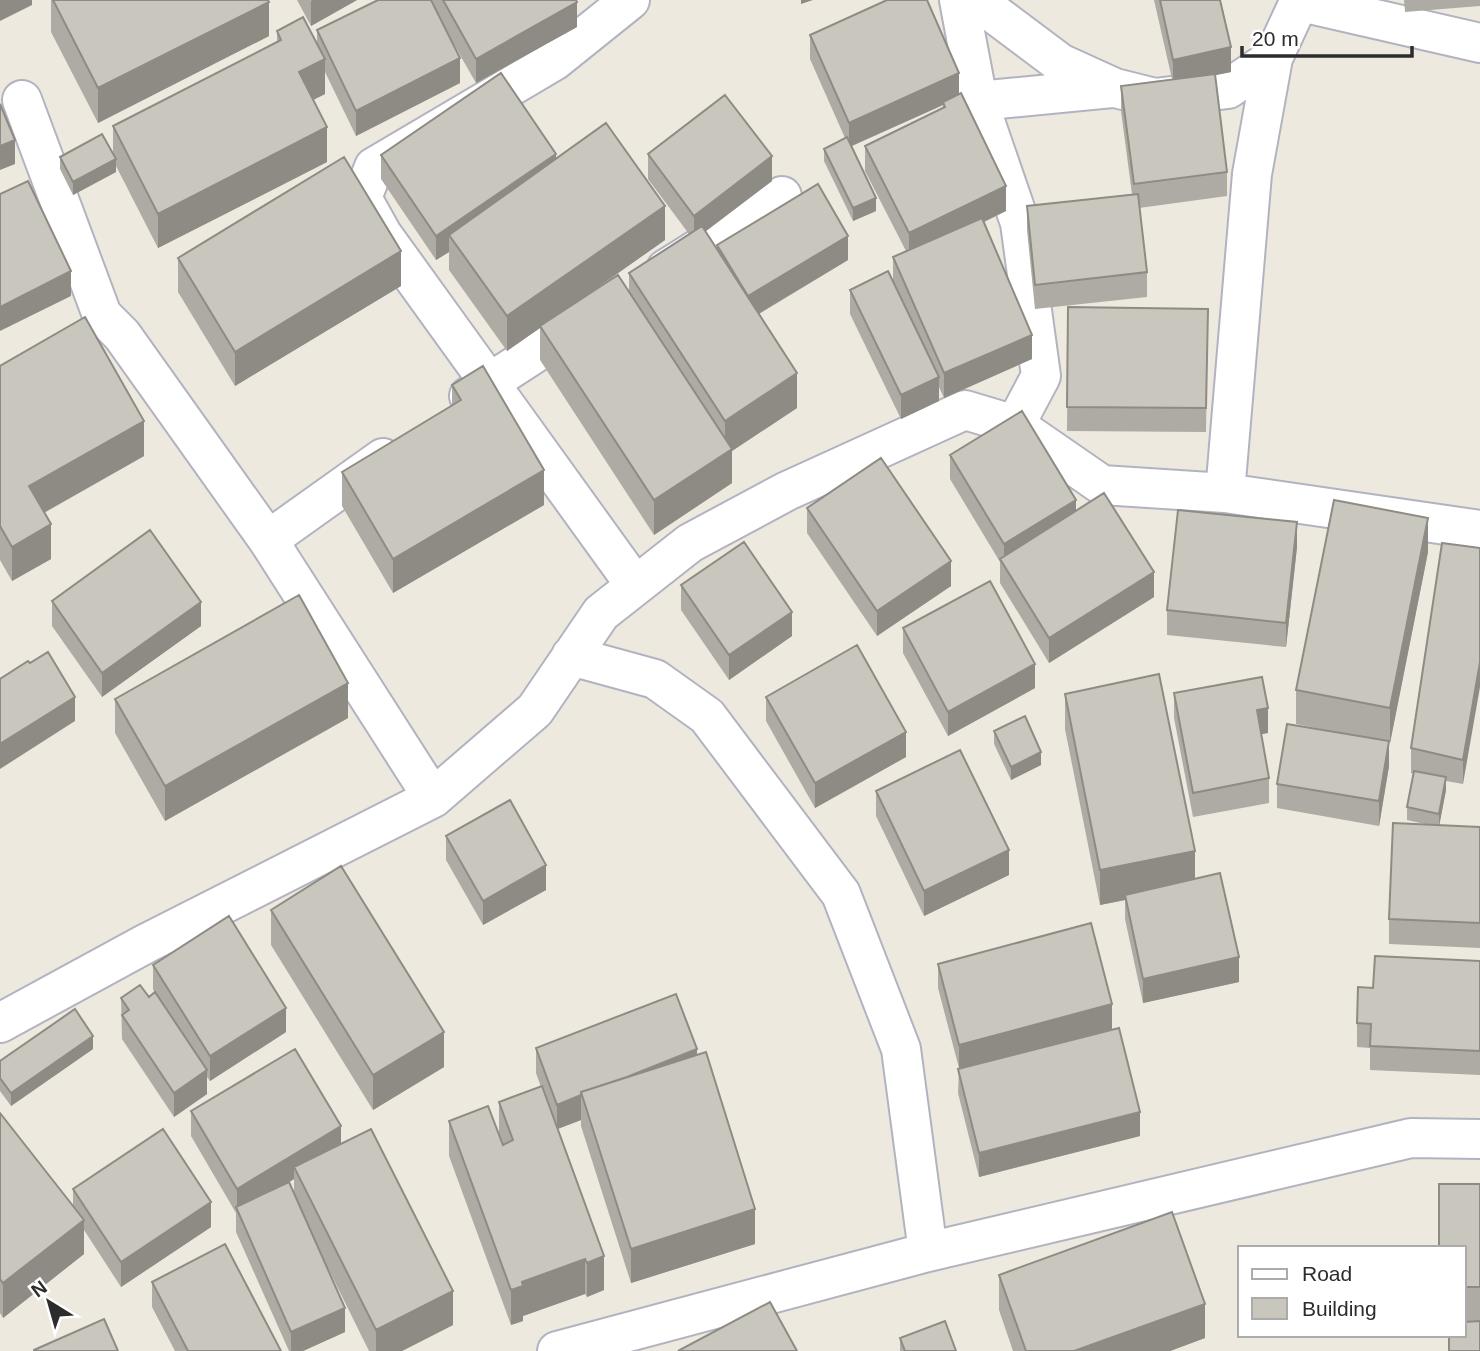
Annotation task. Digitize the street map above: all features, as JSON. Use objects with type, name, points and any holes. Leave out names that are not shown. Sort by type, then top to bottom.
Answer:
[{"type":"street","points":[[630,0],[554,61],[374,167],[362,198],[382,234],[635,585]]},
{"type":"street","points":[[959,0],[978,101],[1020,223],[1041,376],[1015,425]]},
{"type":"street","points":[[976,0],[1060,63],[1115,88],[1156,98],[1228,89],[1273,58]]},
{"type":"street","points":[[1225,494],[1252,174],[1273,58],[1300,1],[1480,43]]},
{"type":"street","points":[[978,101],[1115,88]]},
{"type":"street","points":[[22,100],[89,319],[122,335],[268,540],[433,798]]},
{"type":"street","points":[[444,414],[488,383],[782,196]]},
{"type":"street","points":[[0,1023],[145,944],[433,798],[535,710],[601,613],[690,543],[787,491],[965,410],[1015,425],[1102,485],[1225,494],[1480,530]]},
{"type":"street","points":[[268,540],[411,438]]},
{"type":"street","points":[[571,656],[654,680],[706,716],[841,894],[901,1049],[928,1252]]},
{"type":"street","points":[[557,1351],[928,1252],[1410,1138],[1480,1139]]},
{"type":"building","points":[[53,0],[268,0],[269,2],[98,88]]},
{"type":"building","points":[[378,0],[431,0],[460,58],[356,111],[317,30]]},
{"type":"building","points":[[443,0],[576,0],[577,2],[476,59]]},
{"type":"building","points":[[887,0],[927,0],[959,73],[849,123],[810,35]]},
{"type":"building","points":[[1160,0],[1220,0],[1231,47],[1173,60]]},
{"type":"building","points":[[303,17],[325,59],[299,72],[327,127],[158,214],[113,126],[281,40],[277,31]]},
{"type":"building","points":[[501,73],[556,154],[436,236],[381,155]]},
{"type":"building","points":[[1215,74],[1227,172],[1134,184],[1121,86]]},
{"type":"building","points":[[961,93],[1006,186],[909,233],[865,146],[945,107],[943,102]]},
{"type":"building","points":[[725,95],[772,156],[694,216],[648,154]]},
{"type":"building","points":[[0,104],[15,140],[0,146]]},
{"type":"building","points":[[606,123],[665,206],[507,316],[449,235]]},
{"type":"building","points":[[102,134],[116,159],[73,182],[60,157]]},
{"type":"building","points":[[847,137],[876,198],[853,208],[824,149]]},
{"type":"building","points":[[344,157],[401,251],[235,352],[178,258]]},
{"type":"building","points":[[28,181],[71,271],[0,307],[0,194]]},
{"type":"building","points":[[818,184],[848,236],[748,296],[717,245]]},
{"type":"building","points":[[1138,194],[1147,272],[1035,285],[1027,206]]},
{"type":"building","points":[[982,218],[1032,335],[944,373],[893,257]]},
{"type":"building","points":[[702,226],[797,373],[725,421],[629,273]]},
{"type":"building","points":[[888,271],[939,377],[901,395],[850,290]]},
{"type":"building","points":[[618,275],[732,449],[654,500],[540,326]]},
{"type":"building","points":[[1068,307],[1208,309],[1206,408],[1067,407]]},
{"type":"building","points":[[85,317],[144,421],[29,486],[51,524],[12,547],[0,526],[0,366]]},
{"type":"building","points":[[483,366],[544,470],[393,559],[342,472],[461,400],[452,385]]},
{"type":"building","points":[[1022,411],[1076,500],[1004,544],[950,455]]},
{"type":"building","points":[[881,458],[951,561],[877,611],[807,508]]},
{"type":"building","points":[[1104,493],[1154,572],[1049,638],[1000,559]]},
{"type":"building","points":[[1334,500],[1428,518],[1390,708],[1296,690]]},
{"type":"building","points":[[1178,510],[1297,522],[1286,623],[1167,610]]},
{"type":"building","points":[[150,530],[201,602],[102,673],[52,601]]},
{"type":"building","points":[[744,542],[792,612],[729,655],[681,585]]},
{"type":"building","points":[[1442,543],[1480,548],[1480,662],[1463,760],[1411,748]]},
{"type":"building","points":[[990,581],[1035,664],[948,712],[903,628]]},
{"type":"building","points":[[299,595],[348,683],[165,786],[115,699]]},
{"type":"building","points":[[857,645],[906,732],[815,783],[766,697]]},
{"type":"building","points":[[48,652],[75,697],[0,744],[0,679]]},
{"type":"building","points":[[1159,674],[1195,851],[1100,870],[1065,694]]},
{"type":"building","points":[[1262,677],[1268,708],[1257,710],[1269,778],[1193,793],[1174,693]]},
{"type":"building","points":[[1025,716],[1041,752],[1011,767],[994,731]]},
{"type":"building","points":[[1287,724],[1389,741],[1379,801],[1277,784]]},
{"type":"building","points":[[960,750],[1009,850],[924,891],[876,791]]},
{"type":"building","points":[[1414,771],[1446,777],[1439,814],[1407,807]]},
{"type":"building","points":[[510,800],[546,865],[483,901],[446,836]]},
{"type":"building","points":[[1393,823],[1480,827],[1480,923],[1389,919]]},
{"type":"building","points":[[341,866],[444,1032],[373,1075],[271,910]]},
{"type":"building","points":[[1220,873],[1239,957],[1143,979],[1125,895]]},
{"type":"building","points":[[229,916],[286,1008],[210,1056],[153,965]]},
{"type":"building","points":[[1091,923],[1112,1004],[959,1045],[938,964]]},
{"type":"building","points":[[1375,956],[1480,961],[1480,1051],[1370,1046],[1371,1024],[1357,1023],[1358,987],[1373,988]]},
{"type":"building","points":[[140,985],[149,997],[155,992],[207,1070],[174,1093],[122,1015],[129,1010],[121,998]]},
{"type":"building","points":[[676,994],[697,1049],[581,1092],[581,1095],[557,1105],[536,1048]]},
{"type":"building","points":[[75,1009],[93,1036],[11,1093],[0,1078],[0,1061]]},
{"type":"building","points":[[1119,1028],[1140,1112],[979,1153],[958,1069]]},
{"type":"building","points":[[295,1049],[341,1126],[237,1189],[191,1111]]},
{"type":"building","points":[[706,1052],[755,1209],[631,1249],[581,1092]]},
{"type":"building","points":[[542,1086],[604,1256],[587,1263],[585,1259],[522,1282],[523,1286],[511,1290],[449,1121],[488,1106],[503,1145],[513,1140],[499,1102]]},
{"type":"building","points":[[0,1113],[84,1220],[3,1283],[0,1279]]},
{"type":"building","points":[[163,1129],[211,1202],[121,1262],[73,1189]]},
{"type":"building","points":[[371,1129],[453,1291],[376,1330],[294,1167]]},
{"type":"building","points":[[289,1182],[345,1308],[291,1332],[236,1207]]},
{"type":"building","points":[[1439,1184],[1480,1184],[1480,1287],[1466,1287],[1466,1246],[1439,1246]]},
{"type":"building","points":[[1172,1212],[1205,1304],[1074,1351],[1026,1351],[999,1275]]},
{"type":"building","points":[[225,1244],[281,1351],[188,1351],[152,1282]]},
{"type":"building","points":[[770,1302],[797,1351],[678,1351]]},
{"type":"building","points":[[104,1319],[118,1351],[34,1351],[34,1350]]},
{"type":"building","points":[[945,1321],[956,1351],[905,1351],[900,1338]]},
{"type":"building","points":[[1480,1321],[1480,1351],[1449,1351],[1449,1337],[1466,1337],[1466,1322]]}]
